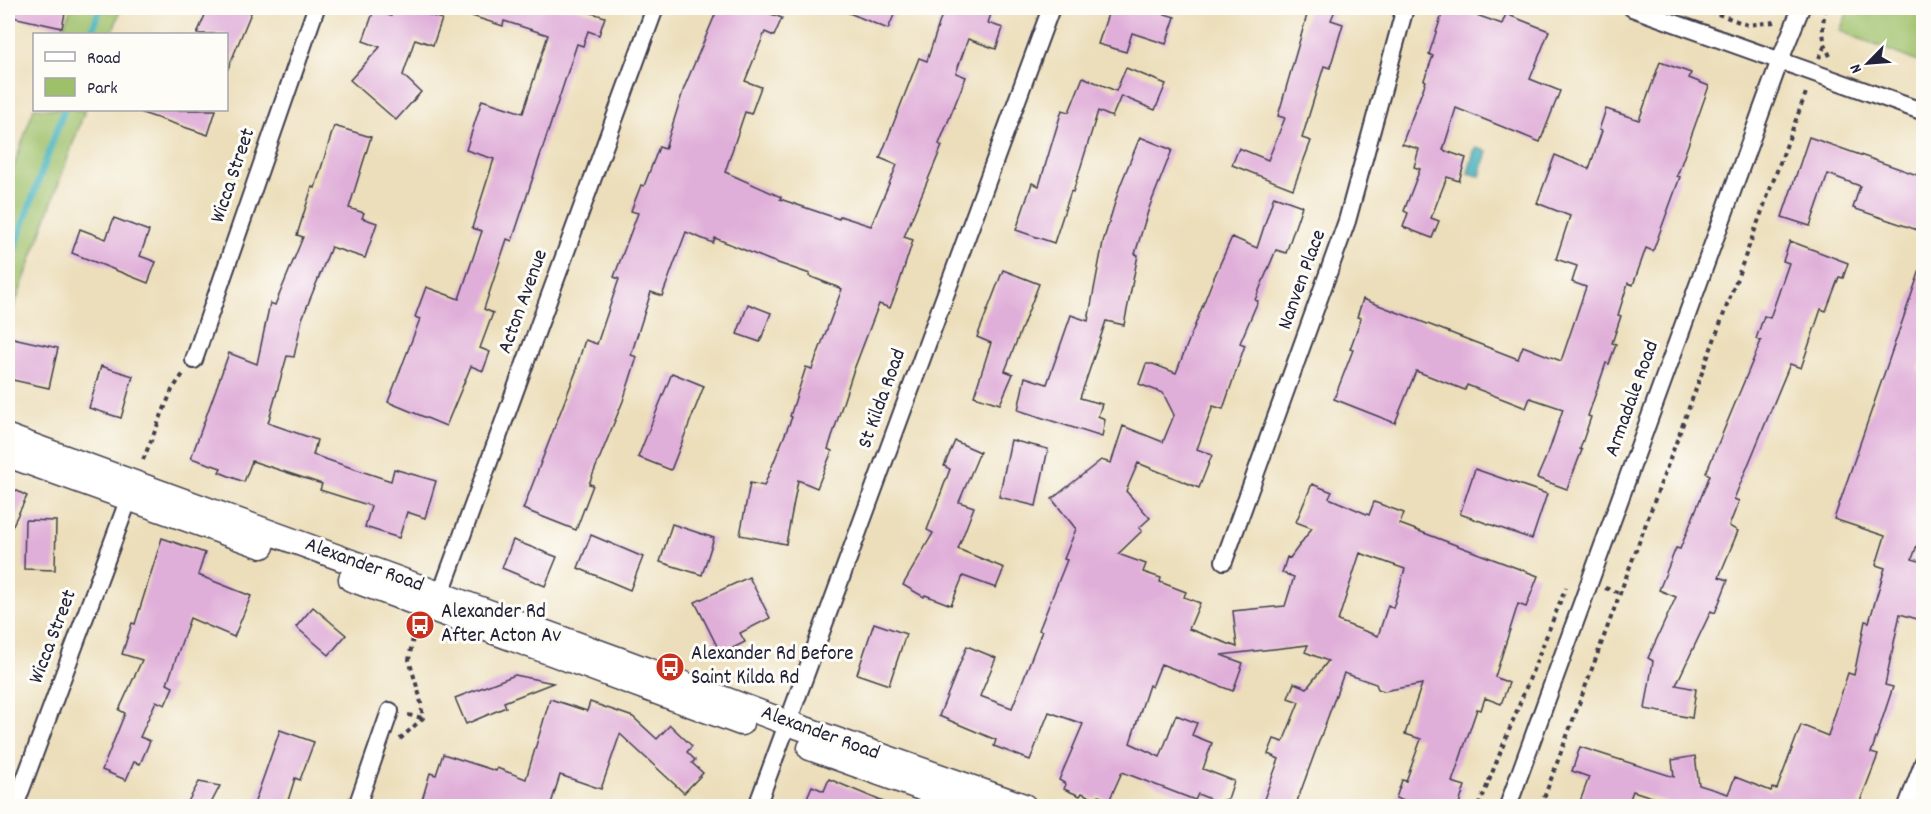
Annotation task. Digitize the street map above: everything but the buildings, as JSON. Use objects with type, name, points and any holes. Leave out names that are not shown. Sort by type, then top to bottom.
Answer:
[{"type":"main road","name":"Alexander Road","points":[[8,437],[131,492],[278,552],[437,603],[786,731],[971,807]]},
{"type":"main road","name":"Alexander Road","points":[[8,455],[131,492]]},
{"type":"main road","name":"Alexander Road","points":[[786,731],[1024,807]]},
{"type":"street","name":"Wicca Street","points":[[194,360],[316,8]]},
{"type":"street","name":"Acton Avenue","points":[[437,603],[655,8]]},
{"type":"street","name":"St Kilda Road","points":[[757,807],[1051,8]]},
{"type":"street","name":"Nanven Place","points":[[1224,561],[1347,221],[1405,8]]},
{"type":"street","points":[[1632,8],[1923,112]]},
{"type":"street","name":"Armadale Road","points":[[1508,807],[1780,60],[1799,14]]},
{"type":"street","name":"Wicca Street","points":[[15,807],[131,492]]},
{"type":"street","points":[[357,807],[390,711]]},
{"type":"street","points":[[1907,807],[1923,761]]},
{"type":"path","points":[[1701,8],[1748,25],[1799,14]]},
{"type":"path","points":[[1541,807],[1813,72]]},
{"type":"path","points":[[143,460],[172,390],[194,360]]},
{"type":"green space","points":[[71,8],[121,8],[112,33],[61,33]]},
{"type":"green space","points":[[1849,8],[1923,8],[1923,64],[1840,31]]},
{"type":"green space","points":[[33,111],[85,111],[8,324],[8,183]]},
{"type":"water","points":[[1475,148],[1487,151],[1480,176],[1468,173]]},
{"type":"waterway","points":[[91,33],[100,8]]},
{"type":"waterway","points":[[8,266],[64,111]]},
{"type":"place","name":"Alexander Rd After Acton Av","points":[[420,625]]},
{"type":"place","name":"Alexander Rd Before Saint Kilda Rd","points":[[670,667]]}]
